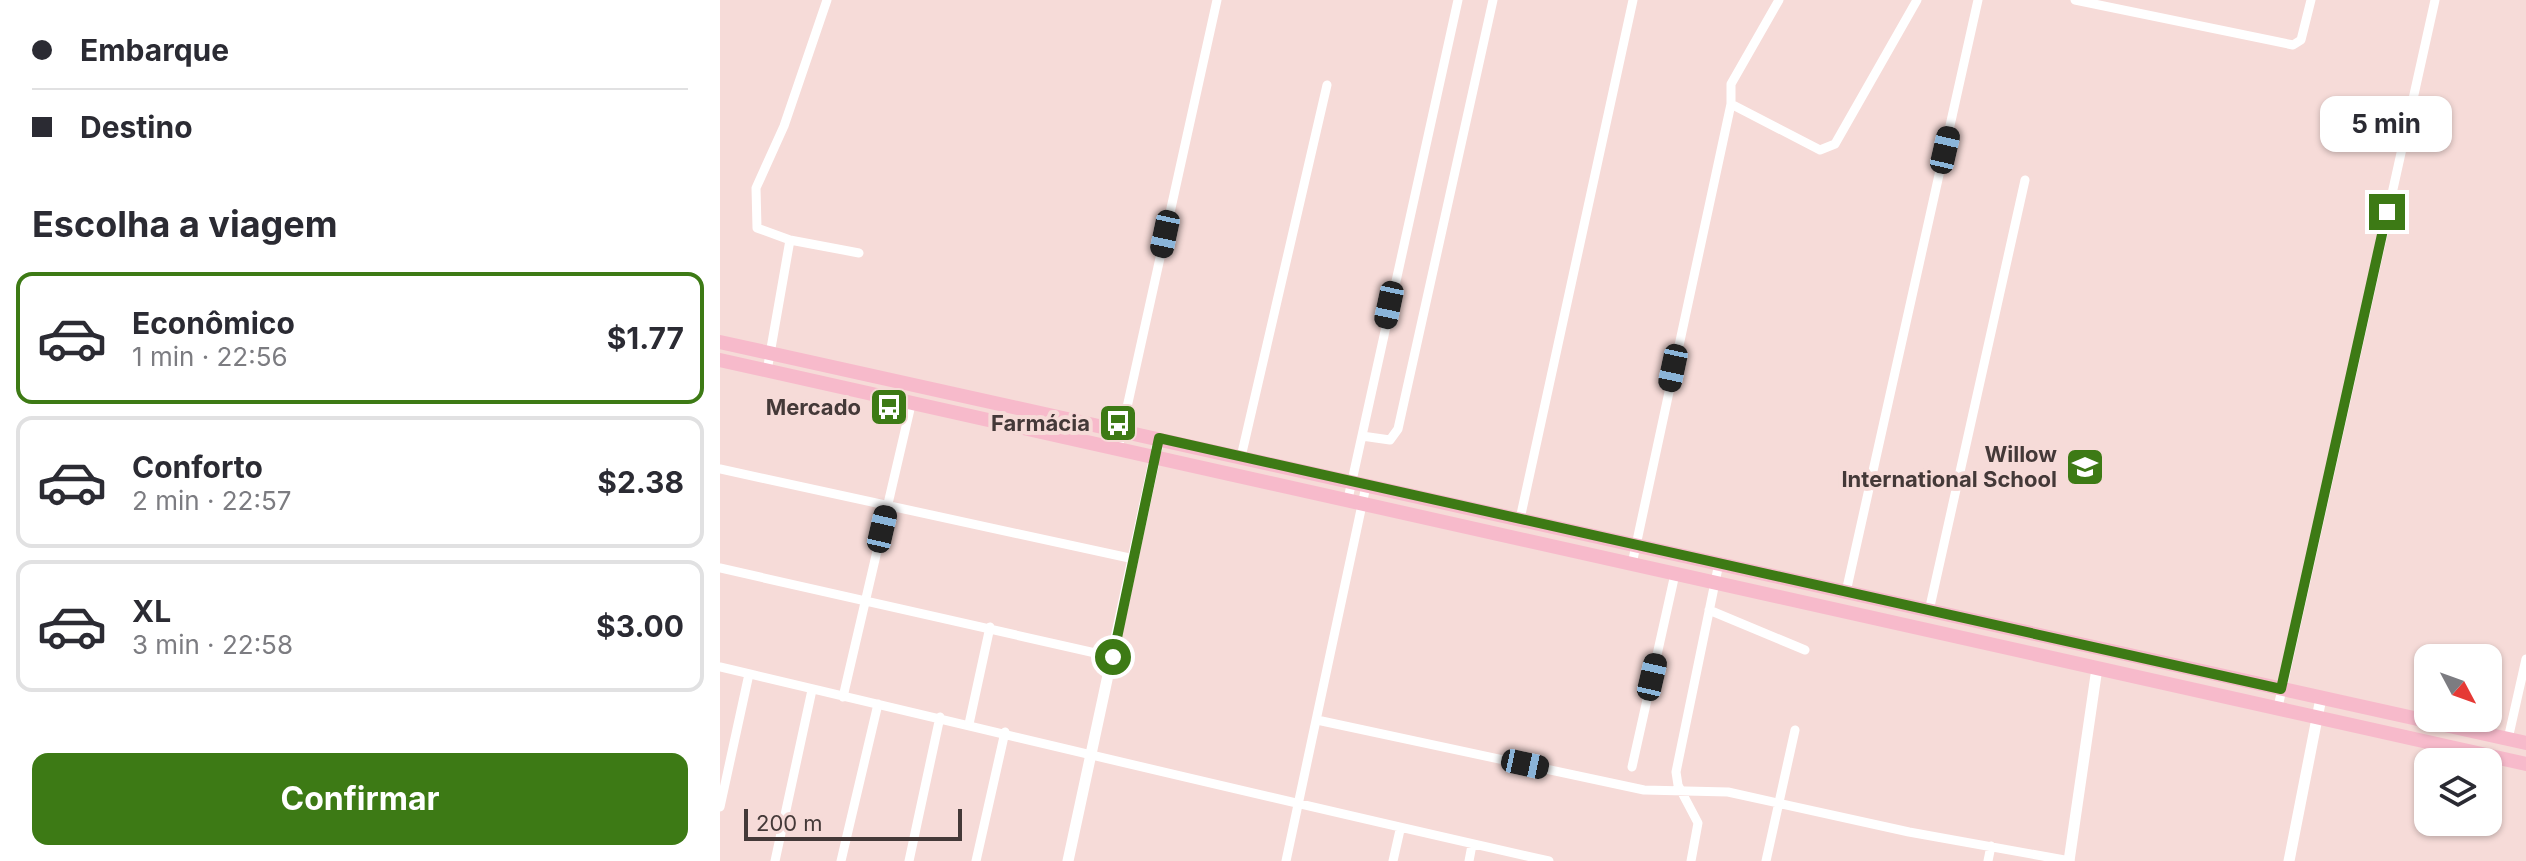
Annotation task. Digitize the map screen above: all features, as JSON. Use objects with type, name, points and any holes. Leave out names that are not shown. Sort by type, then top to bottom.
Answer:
[{"type":"highway","points":[[720,342],[2526,743]]},
{"type":"highway","points":[[720,360],[2526,764]]},
{"type":"street","points":[[827,0],[784,126],[756,188],[757,228],[790,240],[859,253]]},
{"type":"street","points":[[1118,448],[1217,0]]},
{"type":"street","points":[[1356,501],[1350,482],[1458,0]]},
{"type":"street","points":[[1362,436],[1390,440],[1398,429],[1493,0]]},
{"type":"street","points":[[1520,519],[1633,0]]},
{"type":"street","points":[[1632,564],[1731,104],[1731,84],[1779,0]]},
{"type":"street","points":[[1731,104],[1820,150],[1828,149],[1835,144],[1917,0]]},
{"type":"street","points":[[1846,592],[1978,0]]},
{"type":"street","points":[[2075,0],[2293,45],[2301,40],[2311,0]]},
{"type":"street","points":[[2278,707],[2435,0]]},
{"type":"street","points":[[1241,457],[1327,85]]},
{"type":"street","points":[[1929,611],[2025,180]]},
{"type":"street","points":[[767,371],[790,240]]},
{"type":"street","points":[[843,697],[911,405]]},
{"type":"street","points":[[1068,861],[1159,438]]},
{"type":"street","points":[[720,469],[1134,559]]},
{"type":"street","points":[[1286,861],[1317,720],[1356,501],[1366,486]]},
{"type":"street","points":[[1691,861],[1698,823],[1681,790],[1676,772],[1719,563]]},
{"type":"street","points":[[720,568],[1113,657]]},
{"type":"street","points":[[1632,767],[1675,574]]},
{"type":"street","points":[[1709,610],[1805,650]]},
{"type":"street","points":[[969,724],[990,627]]},
{"type":"street","points":[[2508,739],[2526,659]]},
{"type":"street","points":[[720,667],[1005,732],[1400,830],[1547,861]]},
{"type":"street","points":[[1317,720],[1644,790],[1719,791],[2070,861],[2097,668]]},
{"type":"street","points":[[720,807],[749,674]]},
{"type":"street","points":[[775,861],[812,690]]},
{"type":"street","points":[[2289,861],[2321,698]]},
{"type":"street","points":[[841,861],[878,704]]},
{"type":"street","points":[[909,861],[940,717]]},
{"type":"street","points":[[1766,861],[1795,730]]},
{"type":"street","points":[[976,861],[1005,732]]},
{"type":"street","points":[[1393,861],[1400,830]]},
{"type":"street","points":[[1469,861],[1472,845]]},
{"type":"street","points":[[1988,861],[1991,846]]},
{"type":"place","name":"Mercado","points":[[889,407]]},
{"type":"place","name":"Farmácia","points":[[1118,423]]},
{"type":"place","name":"Willow International School","points":[[2085,467]]},
{"type":"route","points":[[1113,657],[1159,438],[2281,689],[2387,212]]}]
